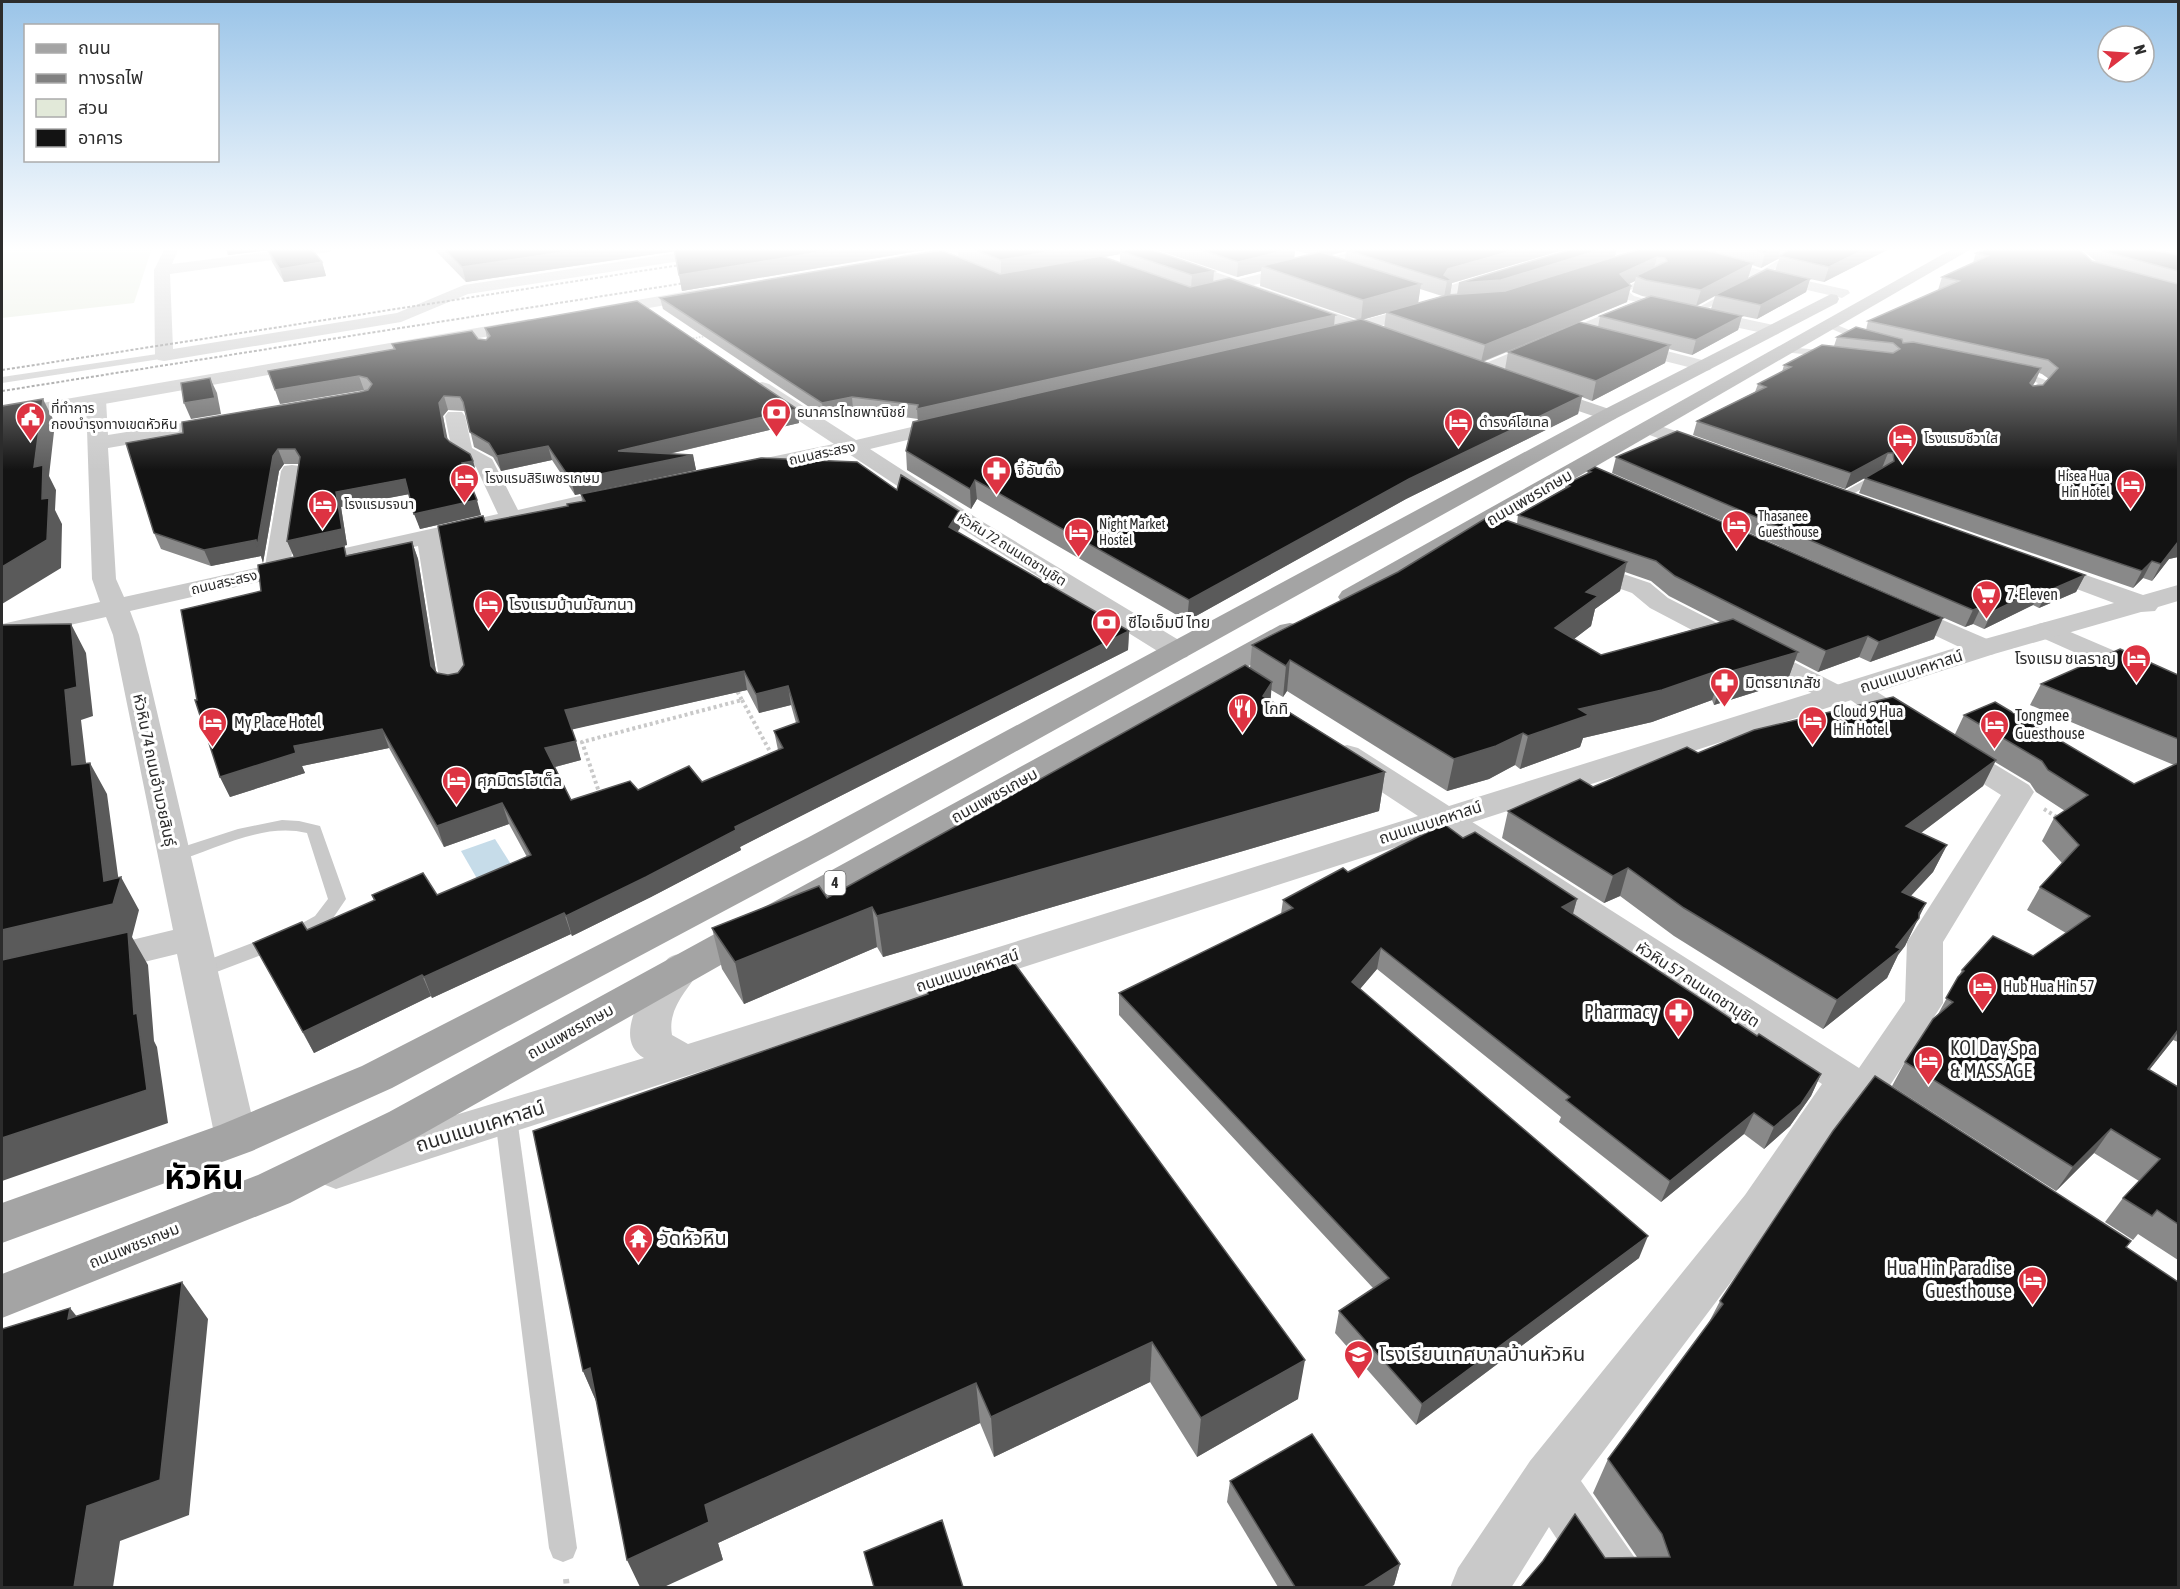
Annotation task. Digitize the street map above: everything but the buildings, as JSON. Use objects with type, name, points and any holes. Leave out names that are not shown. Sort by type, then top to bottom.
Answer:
[{"type":"main road","points":[[1346,322],[1411,346]]},
{"type":"main road","name":"ถนนเพชรเกษม","points":[[2,1223],[236,1138],[377,1077],[545,991],[1177,651],[1608,415],[1787,322]]},
{"type":"main road","name":"ถนนเพชรเกษม","points":[[2,1296],[274,1189],[404,1124],[1218,671],[1485,533],[1590,473],[1648,428],[1835,322]]},
{"type":"main road","points":[[1462,364],[1503,379]]},
{"type":"main road","points":[[1524,386],[1648,428]]},
{"type":"street","points":[[163,322],[164,356],[370,322]]},
{"type":"street","points":[[2,416],[478,337],[541,322]]},
{"type":"street","points":[[665,322],[689,339]]},
{"type":"street","points":[[1316,338],[1377,322]]},
{"type":"street","points":[[1482,371],[1601,322]]},
{"type":"street","points":[[1735,322],[1772,330]]},
{"type":"street","points":[[1577,333],[1704,366]]},
{"type":"street","name":"หัวหิน 72 ถนนเดชานุชิต","points":[[752,381],[975,527],[1177,651]]},
{"type":"street","name":"หัวหิน 74 ถนนอำนวยสินธุ์","points":[[96,400],[104,579],[126,635],[236,1138]]},
{"type":"street","points":[[455,416],[462,451],[485,463],[511,518]]},
{"type":"street","points":[[99,443],[249,417]]},
{"type":"street","name":"ถนนสระสรง","points":[[726,473],[852,447],[973,418]]},
{"type":"street","points":[[1648,428],[1734,458]]},
{"type":"street","points":[[277,570],[292,471]]},
{"type":"street","name":"ถนนสระสรง","points":[[2,632],[634,491]]},
{"type":"street","points":[[1831,493],[1875,508]]},
{"type":"street","points":[[428,536],[454,684]]},
{"type":"street","points":[[2020,560],[2178,616]]},
{"type":"street","points":[[1478,1587],[1550,1480],[1855,1086],[1924,1003],[1925,942],[2018,792],[1845,692],[1659,603],[1641,588],[1563,561]]},
{"type":"street","name":"ถนนแนบเคหาสน์","points":[[274,1189],[506,1118],[1984,648],[2178,593]]},
{"type":"street","points":[[1877,600],[1984,648]]},
{"type":"street","points":[[2047,630],[2178,688]]},
{"type":"street","points":[[1218,671],[1247,690]]},
{"type":"street","name":"หัวหิน 57 ถนนเดชานุชิต","points":[[1326,741],[1923,1130]]},
{"type":"street","points":[[68,967],[195,954]]},
{"type":"street","points":[[683,967],[660,996],[650,1024],[653,1044],[685,1061]]},
{"type":"street","points":[[1550,1480],[1622,1587]]},
{"type":"lane","points":[[1830,325],[1872,341]]},
{"type":"lane","points":[[1786,350],[1847,356]]},
{"type":"lane","points":[[2,380],[164,356]]},
{"type":"lane","points":[[2008,370],[2030,375],[2044,382],[2031,396]]},
{"type":"lane","points":[[1831,493],[1883,473]]},
{"type":"lane","points":[[173,856],[258,829],[291,824],[304,825],[314,830],[337,899],[322,920],[304,931],[195,954]]},
{"type":"lane","points":[[506,1118],[562,1548]]},
{"type":"path","points":[[689,339],[712,334]]},
{"type":"path","points":[[732,683],[776,762]]},
{"type":"path","points":[[602,801],[582,742],[742,700]]},
{"type":"path","points":[[2018,792],[2068,824]]},
{"type":"water","points":[[495,839],[514,869],[479,882],[461,851]]},
{"type":"railway","points":[[2,370],[311,322]]},
{"type":"railway","points":[[2,391],[438,322]]},
{"type":"place","name":"ธนาคารไทยพาณิชย์","points":[[776,438]]},
{"type":"place","name":"ที่ทำการ กองบำรุงทางเขตหัวหิน","points":[[30,442]]},
{"type":"place","name":"ดำรงค์โฮเทล","points":[[1458,448]]},
{"type":"place","name":"โรงแรมชีวาใส","points":[[1903,464]]},
{"type":"place","name":"จี้ อัน ตึ๊ง","points":[[996,496]]},
{"type":"place","name":"โรงแรมสิริเพชรเกษม","points":[[464,504]]},
{"type":"place","name":"Hisea Hua Hin Hotel","points":[[2131,510]]},
{"type":"place","name":"โรงแรมรจนา","points":[[323,530]]},
{"type":"place","name":"Thasanee Guesthouse","points":[[1737,550]]},
{"type":"place","name":"Night Market Hostel","points":[[1078,558]]},
{"type":"place","name":"7-Eleven","points":[[1986,620]]},
{"type":"place","name":"โรงแรมบ้านมัณฑนา","points":[[488,630]]},
{"type":"place","name":"ซีไอเอ็มบี ไทย","points":[[1107,648]]},
{"type":"place","name":"โรงแรม ชเลราญ","points":[[2137,684]]},
{"type":"place","name":"มิตรยาเภสัช","points":[[1724,708]]},
{"type":"place","name":"โกทิ","points":[[1243,734]]},
{"type":"place","name":"Cloud 9 Hua Hin Hotel","points":[[1812,746]]},
{"type":"place","name":"My Place Hotel","points":[[213,748]]},
{"type":"place","name":"Tongmee Guesthouse","points":[[1994,750]]},
{"type":"place","name":"ศุภมิตรโฮเต็ล","points":[[456,806]]},
{"type":"place","name":"Hub Hua Hin 57","points":[[1982,1012]]},
{"type":"place","name":"Pharmacy","points":[[1679,1038]]},
{"type":"place","name":"KOI Day Spa & MASSAGE","points":[[1929,1086]]},
{"type":"place","name":"วัดหัวหิน","points":[[638,1264]]},
{"type":"place","name":"Hua Hin Paradise Guesthouse","points":[[2033,1306]]},
{"type":"place","name":"โรงเรียนเทศบาลบ้านหัวหิน","points":[[1358,1380]]},
{"type":"district","name":"หัวหิน","points":[[204,1177]]}]
